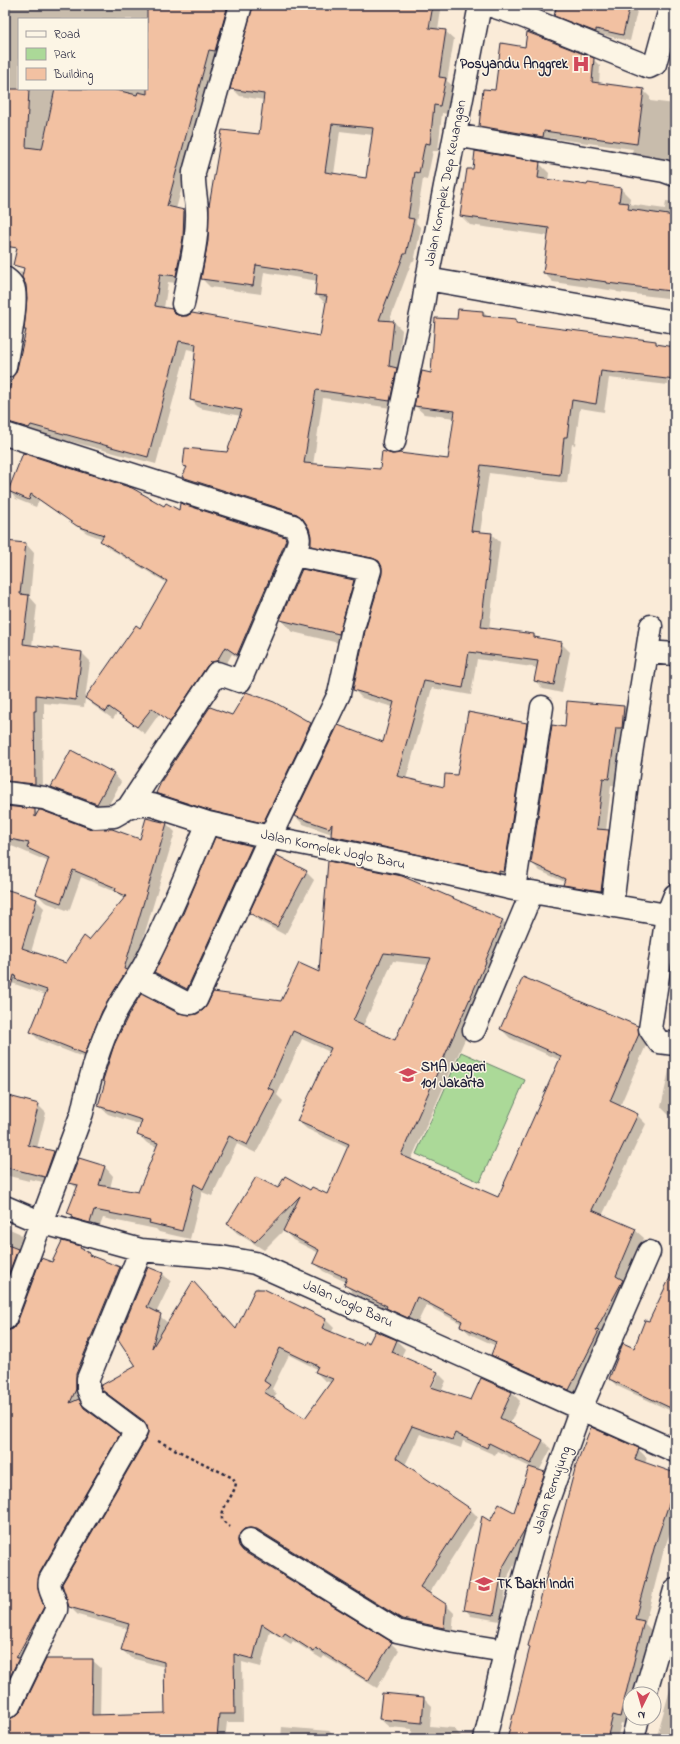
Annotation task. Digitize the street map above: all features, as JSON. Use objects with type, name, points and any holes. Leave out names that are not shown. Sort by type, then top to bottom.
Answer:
[{"type":"street","points":[[183,304],[197,231],[197,211],[194,196],[194,172],[241,5]]},
{"type":"street","name":"Jalan Komplek Dep Keuangan","points":[[480,5],[427,279],[675,322]]},
{"type":"street","points":[[489,5],[522,16],[649,67],[656,64],[671,5]]},
{"type":"street","points":[[455,136],[664,171],[675,175]]},
{"type":"street","points":[[5,278],[11,283],[14,289],[15,300],[5,367]]},
{"type":"street","points":[[394,442],[423,305],[427,279]]},
{"type":"street","points":[[5,434],[294,526],[299,534],[299,542],[294,555],[240,681],[217,673],[128,808]]},
{"type":"street","points":[[138,978],[184,1002],[191,1003],[196,1000],[270,837],[339,694],[353,628],[370,570],[294,555]]},
{"type":"street","points":[[612,905],[629,766],[651,626]]},
{"type":"street","points":[[648,652],[675,654]]},
{"type":"street","points":[[474,1030],[523,890],[542,707]]},
{"type":"street","name":"Jalan Komplek Joglo Baru","points":[[5,793],[44,798],[95,817],[114,816],[128,808],[138,805],[152,805],[208,823],[270,837],[523,890],[667,915]]},
{"type":"street","points":[[5,1319],[82,1113],[90,1079],[105,1035],[114,1015],[138,978],[173,908],[208,823]]},
{"type":"street","points":[[675,895],[667,915],[650,1029],[659,1042],[675,1044]]},
{"type":"street","name":"Jalan Joglo Baru","points":[[5,1207],[40,1222],[141,1250],[221,1257],[255,1263],[675,1451]]},
{"type":"street","points":[[5,1708],[10,1705],[56,1610],[56,1603],[49,1585],[50,1580],[136,1431],[92,1398],[88,1389],[88,1380],[141,1250]]},
{"type":"street","name":"Jalan Remujung","points":[[485,1739],[505,1651],[538,1528],[581,1408],[649,1252]]},
{"type":"street","points":[[250,1540],[397,1631],[443,1641],[505,1651]]},
{"type":"street","points":[[647,1686],[675,1590]]},
{"type":"street","points":[[633,1739],[636,1726]]},
{"type":"path","points":[[136,1431],[233,1478],[236,1483],[235,1490],[221,1514],[222,1520],[250,1540]]},
{"type":"green space","points":[[461,1052],[525,1080],[480,1182],[416,1154]]},
{"type":"building","points":[[147,5],[228,5],[215,51],[209,50],[167,206],[184,210],[183,238],[176,276],[160,274],[155,306],[172,309],[175,314],[181,316],[187,316],[192,313],[320,336],[327,296],[315,295],[317,274],[256,265],[253,286],[201,279],[208,241],[209,206],[222,130],[259,134],[264,94],[230,89],[253,5],[433,5],[429,28],[446,30],[439,77],[446,78],[440,106],[434,105],[430,144],[425,143],[419,173],[415,172],[408,218],[414,219],[406,254],[404,254],[379,320],[394,321],[389,366],[397,368],[390,401],[316,390],[304,463],[380,469],[382,451],[392,454],[399,453],[448,459],[455,411],[414,406],[422,371],[431,373],[435,318],[457,319],[458,309],[483,311],[483,316],[516,319],[516,323],[656,341],[656,344],[675,347],[675,380],[601,371],[596,404],[572,400],[567,437],[564,437],[560,475],[481,465],[471,531],[492,533],[481,627],[534,634],[534,637],[562,642],[554,685],[534,681],[538,661],[469,652],[463,688],[424,681],[397,776],[444,787],[445,774],[457,775],[468,712],[527,723],[504,872],[499,871],[499,873],[331,836],[332,824],[329,828],[294,816],[338,725],[383,742],[394,702],[353,690],[365,631],[382,574],[382,567],[379,561],[372,558],[311,546],[309,528],[303,519],[297,514],[182,477],[187,467],[183,466],[185,448],[227,452],[242,410],[190,400],[196,344],[179,341],[148,457],[31,425],[29,428],[5,421],[5,403],[13,376],[17,369],[26,330],[24,330],[27,298],[26,285],[22,277],[24,268],[13,265],[17,248],[5,246],[5,89],[29,90],[26,147],[42,149],[55,90],[116,90],[137,95],[138,92],[147,94],[148,90]],"holes":[[[332,124],[373,128],[366,178],[325,172]]]},
{"type":"building","points":[[557,5],[614,5],[629,9],[623,35],[596,29],[596,32],[554,16]]},
{"type":"building","points":[[527,32],[594,58],[592,82],[644,89],[637,144],[544,131],[543,137],[479,126],[483,89],[495,90],[501,43],[525,47]]},
{"type":"building","points":[[475,151],[540,162],[538,178],[621,188],[619,202],[629,203],[628,209],[675,216],[675,246],[670,291],[543,273],[549,228],[460,216],[467,169],[473,169]]},
{"type":"building","points":[[23,453],[132,488],[164,506],[166,503],[179,510],[180,503],[285,537],[286,540],[282,550],[237,655],[225,647],[217,661],[211,662],[207,666],[170,722],[152,708],[137,727],[109,707],[106,712],[85,698],[136,625],[140,628],[167,581],[100,541],[104,535],[77,526],[31,494],[29,500],[8,491]]},
{"type":"building","points":[[5,541],[26,543],[20,594],[29,595],[23,644],[82,652],[76,700],[36,695],[36,711],[34,711],[35,784],[5,781]]},
{"type":"building","points":[[302,569],[354,580],[339,634],[280,620]]},
{"type":"building","points":[[246,692],[274,702],[311,723],[263,823],[211,811],[156,793],[162,780],[210,707],[232,715]]},
{"type":"building","points":[[567,701],[624,706],[622,728],[616,728],[609,779],[603,778],[597,829],[609,830],[601,891],[563,885],[565,879],[531,863],[552,725],[565,727]]},
{"type":"building","points":[[71,750],[114,773],[97,804],[51,787]]},
{"type":"building","points":[[5,806],[35,809],[35,817],[39,810],[41,810],[91,829],[112,829],[140,839],[146,818],[167,823],[124,969],[127,970],[102,1011],[85,1054],[30,1032],[47,990],[15,979],[16,976],[14,975],[11,987],[5,986],[5,889],[37,899],[22,948],[66,963],[84,936],[89,940],[126,896],[115,891],[116,888],[73,870],[61,903],[36,894],[49,858],[27,848],[29,843],[5,838]]},
{"type":"building","points":[[215,837],[252,846],[187,989],[154,972],[182,916]]},
{"type":"building","points":[[276,855],[307,871],[277,927],[249,913]]},
{"type":"building","points":[[328,861],[402,876],[503,920],[401,1155],[498,1197],[561,1056],[500,1029],[523,977],[638,1026],[639,1034],[610,1101],[638,1114],[592,1210],[636,1229],[616,1276],[623,1280],[596,1330],[599,1331],[569,1390],[491,1355],[496,1342],[460,1326],[462,1321],[417,1297],[408,1318],[344,1285],[347,1278],[313,1263],[319,1250],[283,1231],[300,1196],[255,1242],[227,1224],[256,1177],[278,1188],[285,1176],[310,1190],[312,1187],[327,1194],[349,1144],[297,1121],[331,1048],[293,1031],[268,1088],[275,1091],[247,1145],[229,1136],[203,1189],[194,1184],[182,1231],[149,1223],[150,1221],[94,1210],[90,1223],[72,1218],[73,1215],[67,1213],[78,1185],[69,1183],[79,1158],[105,1166],[99,1185],[138,1192],[158,1143],[137,1135],[142,1120],[98,1106],[105,1082],[103,1080],[114,1045],[141,994],[178,1013],[189,1015],[197,1014],[203,1010],[213,992],[281,1001],[299,963],[319,972]],"holes":[[[384,953],[431,958],[395,1040],[353,1021]]]},
{"type":"building","points":[[5,1095],[39,1104],[28,1145],[54,1151],[45,1177],[5,1167]]},
{"type":"building","points":[[62,1241],[81,1246],[80,1248],[90,1253],[89,1255],[120,1267],[76,1374],[76,1389],[70,1403],[79,1399],[84,1408],[120,1434],[39,1574],[38,1589],[44,1607],[16,1658],[19,1658],[5,1687],[5,1331],[13,1329],[17,1323],[41,1258],[52,1262]]},
{"type":"building","points":[[5,1244],[18,1249],[5,1283]]},
{"type":"building","points":[[148,1267],[163,1273],[147,1307],[161,1314],[152,1348],[193,1281],[236,1329],[255,1289],[264,1289],[326,1319],[322,1328],[363,1345],[365,1341],[369,1343],[375,1331],[397,1340],[392,1352],[438,1372],[431,1387],[471,1400],[481,1378],[512,1392],[500,1418],[543,1440],[531,1464],[489,1443],[487,1448],[455,1433],[452,1440],[412,1426],[396,1458],[471,1509],[420,1587],[446,1604],[444,1628],[402,1619],[257,1529],[244,1529],[240,1533],[238,1540],[239,1546],[243,1551],[392,1642],[368,1681],[316,1648],[314,1652],[285,1633],[282,1637],[262,1624],[253,1659],[234,1654],[235,1714],[219,1714],[217,1739],[5,1739],[5,1720],[16,1716],[21,1711],[46,1659],[93,1659],[92,1715],[165,1713],[164,1662],[121,1650],[129,1624],[69,1607],[62,1584],[147,1437],[147,1426],[144,1421],[102,1390],[100,1386],[136,1366],[118,1339]],"holes":[[[280,1348],[318,1366],[315,1372],[333,1379],[305,1418],[264,1392],[270,1385],[264,1381]]]},
{"type":"building","points":[[675,1267],[675,1410],[609,1379],[623,1343],[634,1348],[645,1320],[649,1321]]},
{"type":"building","points":[[591,1427],[639,1448],[635,1459],[675,1473],[675,1486],[655,1545],[635,1619],[644,1621],[628,1686],[622,1686],[622,1709],[620,1717],[613,1715],[607,1739],[507,1739],[530,1647],[528,1646],[576,1465]]},
{"type":"building","points":[[529,1467],[545,1472],[525,1529],[503,1567],[494,1615],[464,1610],[482,1516],[490,1521],[499,1504],[514,1512]]},
{"type":"building","points":[[382,1693],[424,1697],[422,1723],[379,1719]]},
{"type":"place","name":"Posyandu Anggrek","points":[[581,64]]},
{"type":"place","name":"SMA Negeri 101 Jakarta","points":[[408,1075]]},
{"type":"place","name":"TK Bakti Indri","points":[[484,1584]]}]
